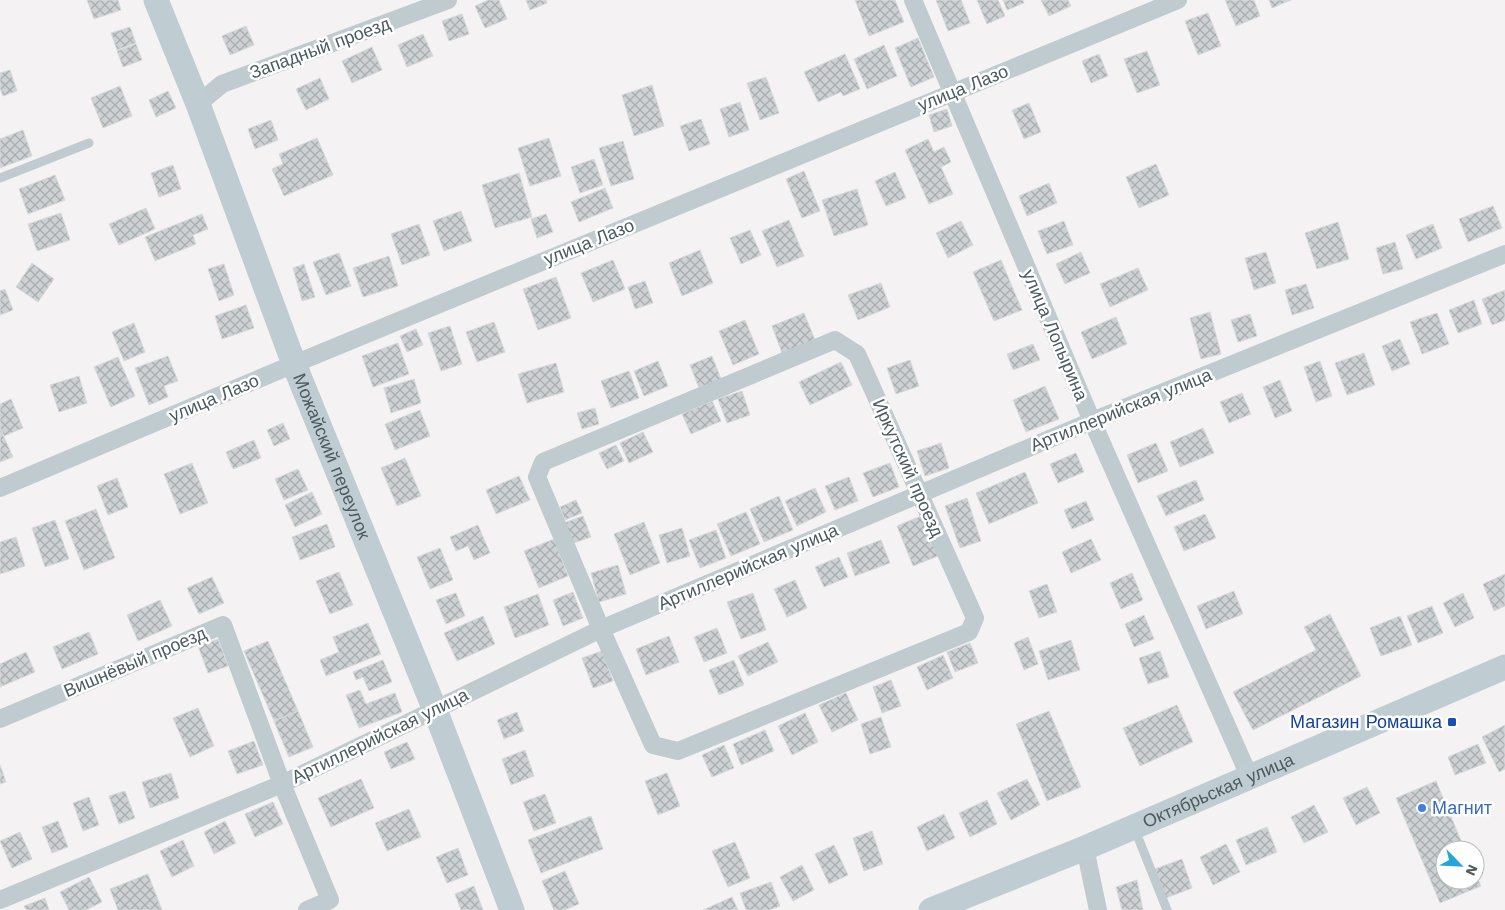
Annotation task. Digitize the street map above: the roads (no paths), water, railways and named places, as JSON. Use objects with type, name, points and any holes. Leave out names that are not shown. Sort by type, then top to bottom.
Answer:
[{"type":"street","name":"Можайский переулок","points":[[156,0],[198,104],[294,364],[435,710],[512,910]]},
{"type":"street","name":"Западный проезд","points":[[198,104],[222,84],[425,4],[448,0]]},
{"type":"street","name":"улица Лопырина","points":[[913,0],[1092,421],[1250,778]]},
{"type":"street","name":"улица Лазо","points":[[0,488],[294,364],[1178,0]]},
{"type":"street","name":"Артиллерийская улица","points":[[0,900],[282,784],[601,628],[1092,421],[1505,254]]},
{"type":"street","name":"Иркутский проезд","points":[[835,340],[857,354],[976,618],[969,632],[678,751],[653,745],[601,628],[537,477],[543,462],[835,340]]},
{"type":"street","name":"Вишнёвый проезд","points":[[0,719],[223,625],[282,784],[330,900],[307,910]]},
{"type":"street","name":"Октябрьская улица","points":[[931,910],[1085,848],[1505,667]]},
{"type":"street","points":[[1085,848],[1098,910]]},
{"type":"lane","points":[[0,178],[89,143]]},
{"type":"lane","points":[[1134,827],[1167,910]]},
{"type":"place","name":"Магазин Ромашка","points":[[1452,722]]},
{"type":"place","name":"Магнит","points":[[1422,808]]}]
